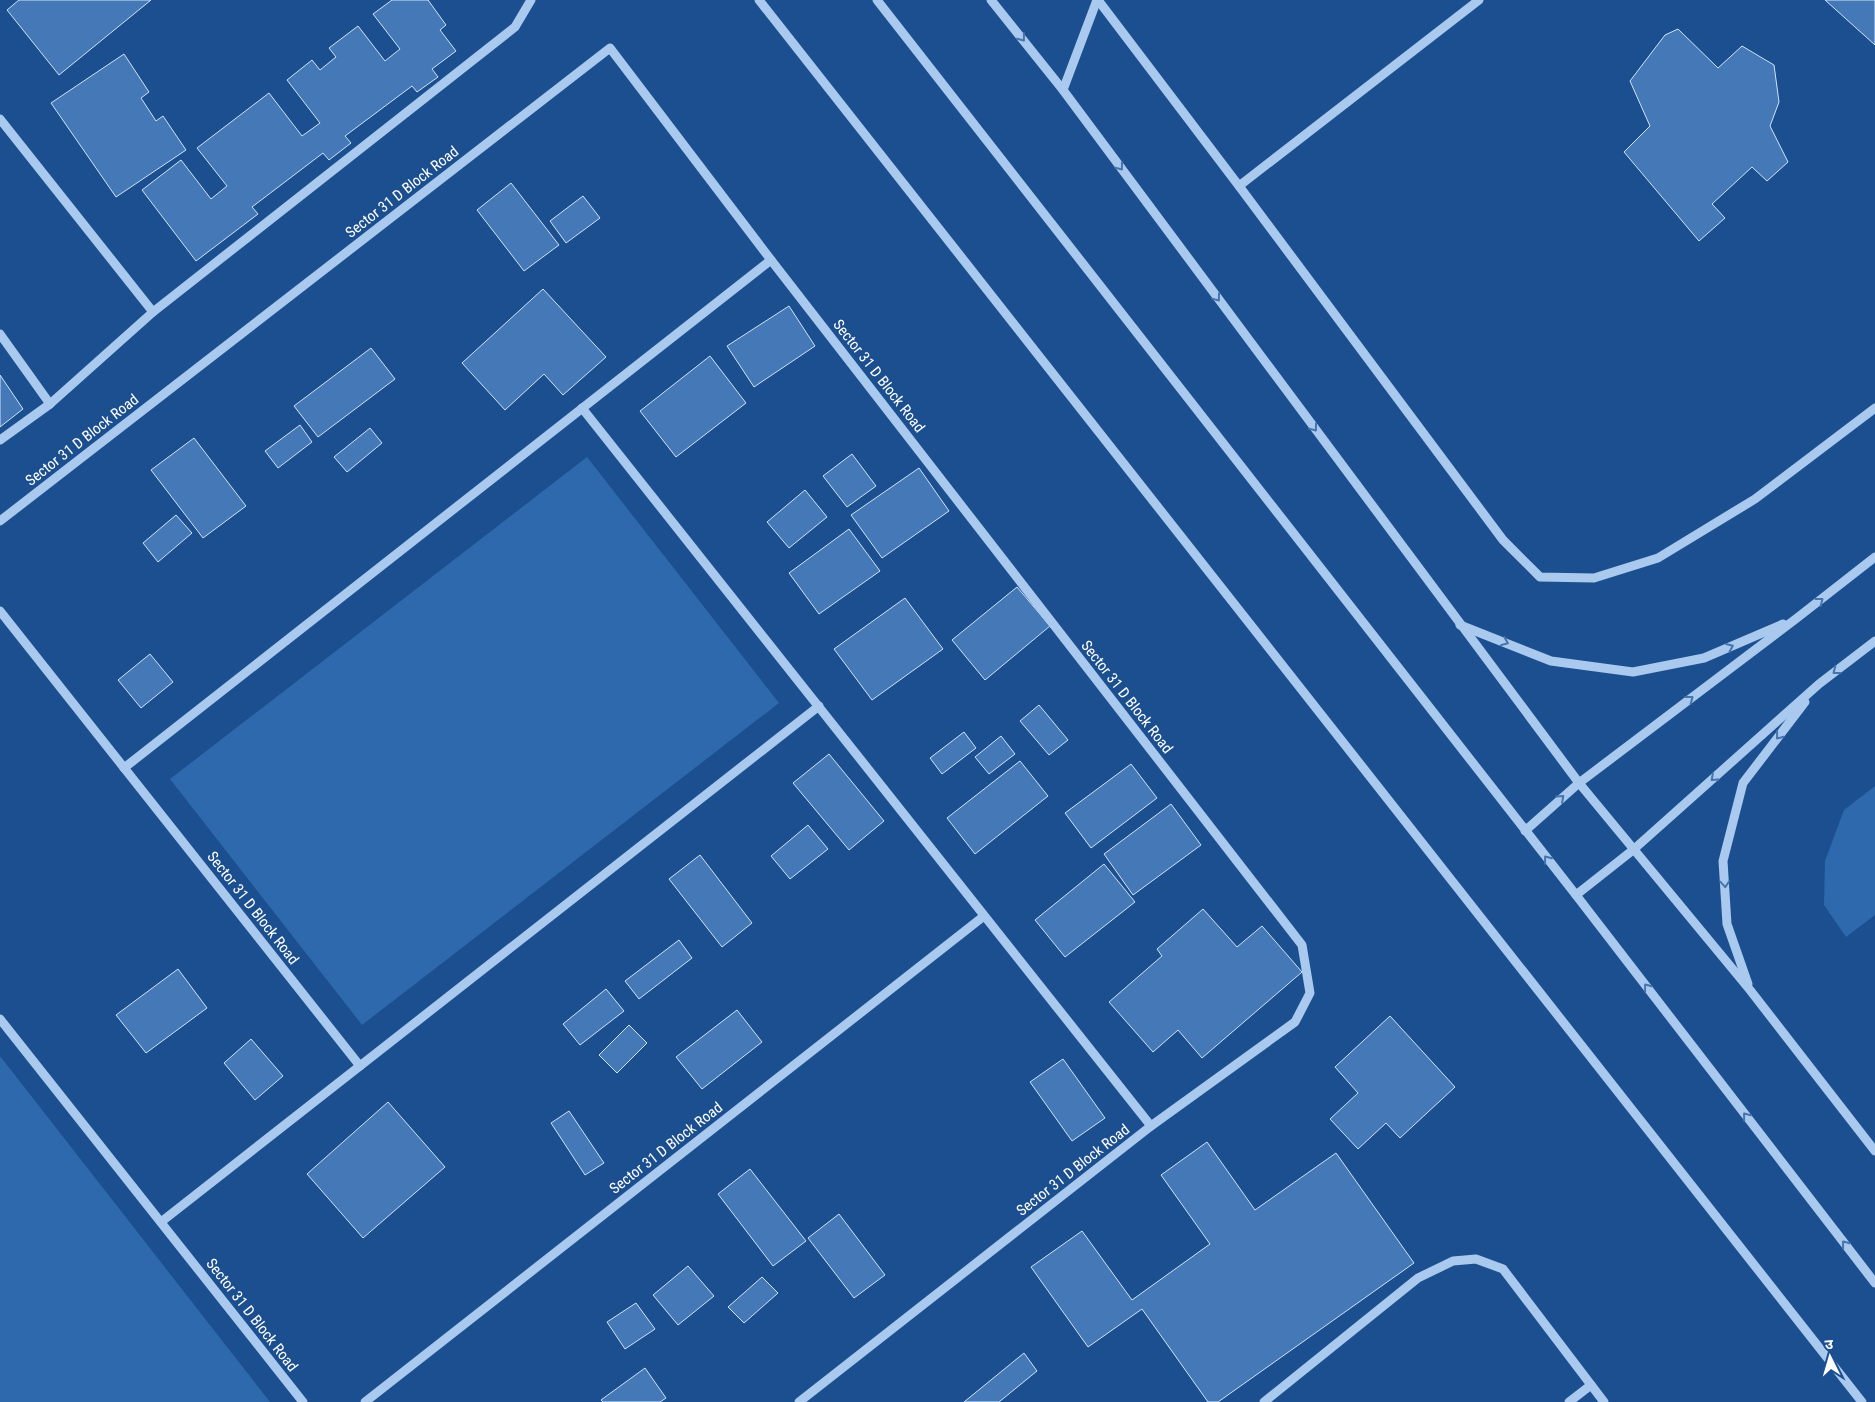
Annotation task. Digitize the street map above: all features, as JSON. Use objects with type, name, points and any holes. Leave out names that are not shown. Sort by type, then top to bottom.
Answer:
[{"type":"street","points":[[0,440],[50,404],[153,312],[515,27],[531,0]]},
{"type":"street","points":[[759,0],[1862,1402]]},
{"type":"street","points":[[877,0],[1576,895],[1875,1283]]},
{"type":"street","points":[[991,0],[1063,90],[1579,782],[1750,990],[1875,1151]]},
{"type":"street","points":[[1063,90],[1097,0]]},
{"type":"street","points":[[1097,0],[1239,186],[1503,540],[1540,576],[1594,578],[1658,558],[1754,499],[1875,408]]},
{"type":"street","points":[[1239,186],[1479,0]]},
{"type":"street","name":"Sector 31 D Block Road","points":[[0,521],[610,48],[771,260],[1302,945],[1310,993],[1295,1022],[1151,1126],[799,1402]]},
{"type":"street","points":[[0,119],[153,312]]},
{"type":"street","points":[[124,768],[771,260]]},
{"type":"street","points":[[0,334],[50,404]]},
{"type":"street","name":"Sector 31 D Block Road","points":[[582,408],[1151,1126]]},
{"type":"street","points":[[1525,831],[1579,782],[1875,557]]},
{"type":"street","name":"Sector 31 D Block Road","points":[[0,611],[360,1066]]},
{"type":"street","points":[[1460,624],[1551,661],[1633,672],[1704,658],[1797,618]]},
{"type":"street","points":[[1576,895],[1633,850],[1819,684],[1875,641]]},
{"type":"street","points":[[1750,990],[1727,924],[1723,861],[1743,782],[1819,684]]},
{"type":"street","points":[[161,1222],[819,706]]},
{"type":"street","name":"Sector 31 D Block Road","points":[[365,1402],[984,916]]},
{"type":"street","name":"Sector 31 D Block Road","points":[[0,1019],[303,1402]]},
{"type":"street","points":[[1264,1402],[1418,1278],[1453,1260],[1476,1258],[1503,1269],[1604,1402]]},
{"type":"street","points":[[1569,1402],[1591,1385]]},
{"type":"shaded area","points":[[587,457],[779,703],[362,1025],[170,779]]},
{"type":"shaded area","points":[[1875,786],[1875,915],[1846,937],[1824,905],[1825,861],[1844,810]]},
{"type":"shaded area","points":[[0,1056],[270,1402],[0,1402]]},
{"type":"building","points":[[19,0],[151,0],[59,75],[7,10]]},
{"type":"building","points":[[392,0],[428,0],[446,25],[440,30],[456,51],[432,69],[438,77],[417,92],[412,86],[345,136],[351,143],[329,160],[323,153],[252,207],[258,214],[196,261],[142,190],[181,160],[211,199],[227,186],[197,148],[269,93],[302,136],[320,123],[287,80],[312,60],[320,70],[336,57],[329,48],[358,26],[385,61],[400,49],[373,14]]},
{"type":"building","points":[[1825,0],[1875,0],[1875,45]]},
{"type":"building","points":[[1678,29],[1718,68],[1742,46],[1774,65],[1779,102],[1770,126],[1788,162],[1767,181],[1752,167],[1712,204],[1725,218],[1699,241],[1624,152],[1650,126],[1630,81],[1665,35]]},
{"type":"building","points":[[124,54],[149,92],[141,98],[156,121],[163,116],[186,150],[116,197],[51,103]]},
{"type":"building","points":[[511,183],[559,245],[524,271],[477,210]]},
{"type":"building","points":[[583,196],[600,218],[566,243],[550,221]]},
{"type":"building","points":[[543,289],[606,357],[563,395],[544,374],[505,410],[462,363]]},
{"type":"building","points":[[789,306],[815,346],[754,387],[727,346]]},
{"type":"building","points":[[371,348],[395,379],[318,437],[294,406]]},
{"type":"building","points":[[710,356],[746,403],[676,457],[640,411]]},
{"type":"building","points":[[0,375],[23,409],[0,427]]},
{"type":"building","points":[[300,425],[312,442],[278,468],[265,451]]},
{"type":"building","points":[[370,428],[382,443],[347,472],[334,457]]},
{"type":"building","points":[[194,438],[246,506],[203,538],[151,470]]},
{"type":"building","points":[[852,454],[876,486],[847,507],[823,476]]},
{"type":"building","points":[[919,468],[949,511],[882,558],[851,515]]},
{"type":"building","points":[[805,490],[827,517],[789,548],[767,522]]},
{"type":"building","points":[[176,515],[192,533],[158,562],[143,543]]},
{"type":"building","points":[[849,529],[880,571],[819,614],[789,573]]},
{"type":"building","points":[[1017,587],[1050,626],[985,680],[952,640]]},
{"type":"building","points":[[905,598],[943,649],[872,700],[834,649]]},
{"type":"building","points":[[150,654],[173,682],[141,708],[118,680]]},
{"type":"building","points":[[1039,705],[1068,740],[1049,755],[1020,721]]},
{"type":"building","points":[[964,732],[976,748],[942,774],[930,758]]},
{"type":"building","points":[[1001,736],[1015,754],[989,774],[975,757]]},
{"type":"building","points":[[829,754],[884,821],[849,850],[793,783]]},
{"type":"building","points":[[1020,761],[1048,796],[975,854],[947,818]]},
{"type":"building","points":[[1131,764],[1157,798],[1091,848],[1065,813]]},
{"type":"building","points":[[1171,804],[1201,845],[1133,895],[1104,854]]},
{"type":"building","points":[[808,825],[828,849],[790,879],[771,856]]},
{"type":"building","points":[[700,855],[752,923],[722,947],[669,879]]},
{"type":"building","points":[[1104,864],[1135,902],[1065,957],[1035,920]]},
{"type":"building","points":[[1203,909],[1237,947],[1262,926],[1302,972],[1202,1058],[1178,1030],[1153,1052],[1109,1002],[1162,956],[1157,949]]},
{"type":"building","points":[[679,940],[692,958],[639,999],[625,981]]},
{"type":"building","points":[[178,969],[207,1008],[146,1053],[116,1015]]},
{"type":"building","points":[[606,989],[624,1011],[580,1045],[563,1024]]},
{"type":"building","points":[[737,1010],[762,1042],[702,1089],[676,1057]]},
{"type":"building","points":[[1390,1016],[1455,1087],[1400,1138],[1386,1123],[1358,1149],[1330,1119],[1358,1093],[1335,1067]]},
{"type":"building","points":[[629,1025],[647,1043],[617,1073],[599,1055]]},
{"type":"building","points":[[251,1039],[283,1076],[255,1100],[224,1063]]},
{"type":"building","points":[[1063,1059],[1105,1118],[1072,1141],[1030,1082]]},
{"type":"building","points":[[388,1102],[445,1167],[363,1238],[307,1174]]},
{"type":"building","points":[[569,1111],[604,1163],[585,1175],[551,1123]]},
{"type":"building","points":[[1207,1142],[1255,1210],[1336,1153],[1414,1263],[1218,1402],[1208,1402],[1142,1309],[1088,1347],[1031,1267],[1082,1231],[1132,1300],[1210,1244],[1161,1175]]},
{"type":"building","points":[[750,1169],[806,1241],[773,1266],[718,1194]]},
{"type":"building","points":[[839,1214],[885,1275],[854,1298],[808,1238]]},
{"type":"building","points":[[688,1266],[714,1296],[678,1325],[653,1295]]},
{"type":"building","points":[[762,1277],[778,1293],[744,1323],[728,1307]]},
{"type":"building","points":[[636,1303],[655,1329],[625,1349],[607,1322]]},
{"type":"building","points":[[1024,1353],[1037,1371],[999,1402],[964,1402]]},
{"type":"building","points":[[645,1368],[666,1398],[660,1402],[603,1402],[601,1400]]}]
